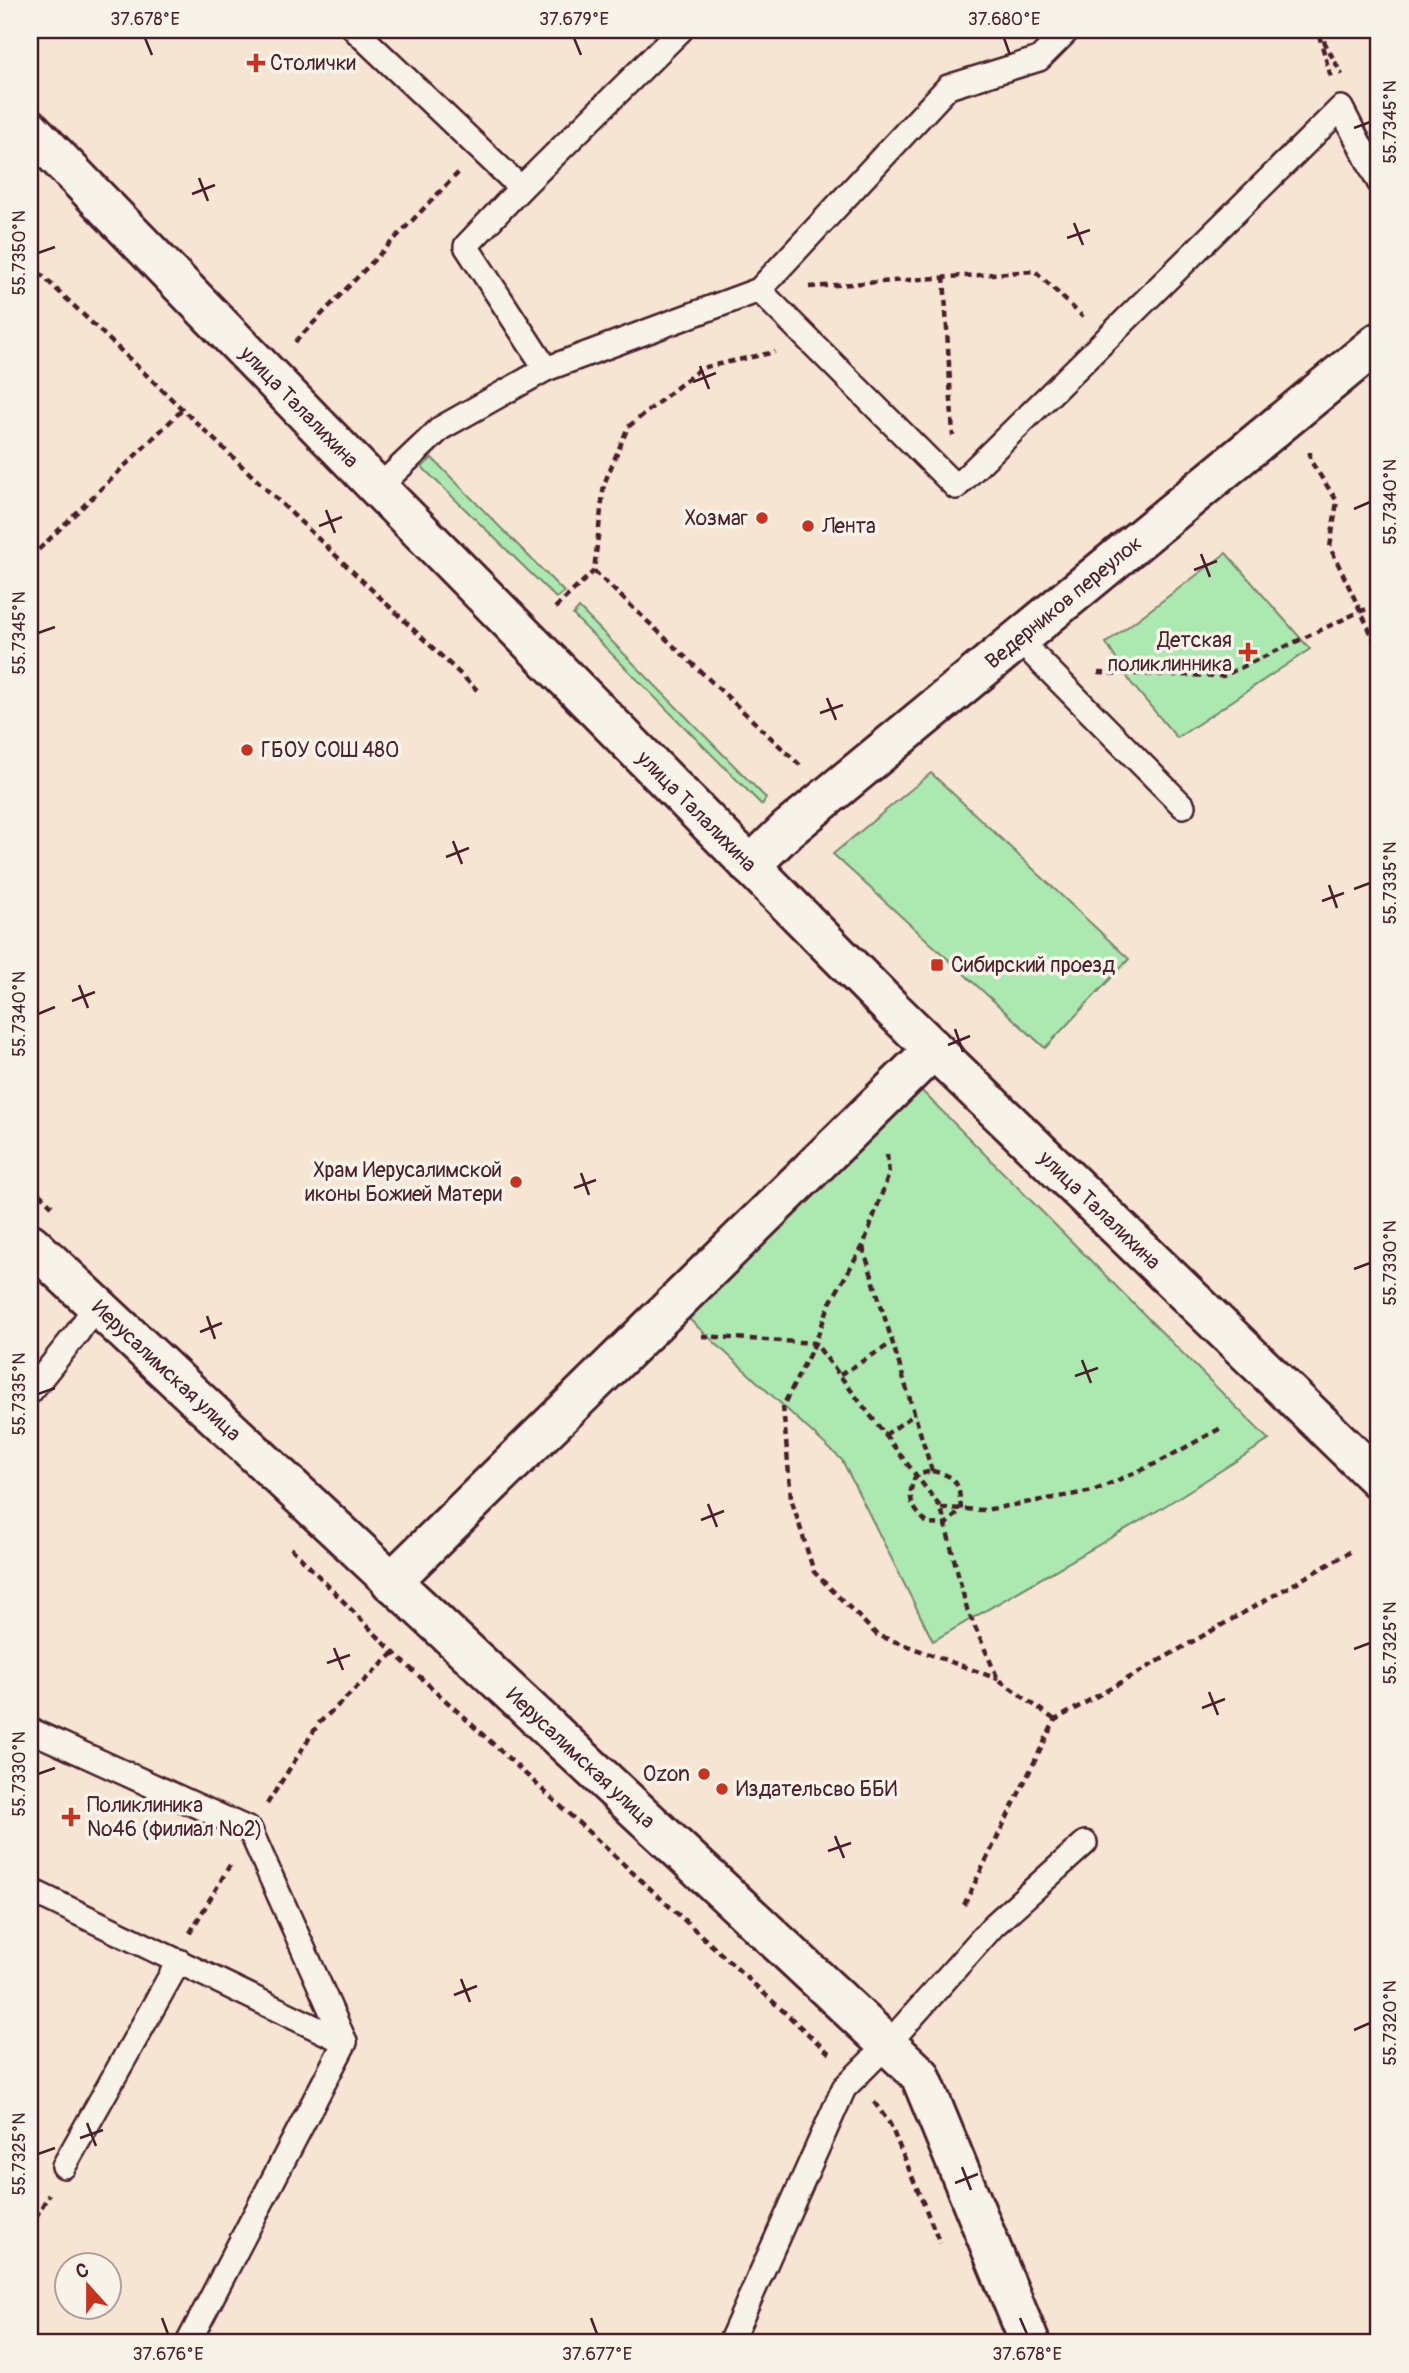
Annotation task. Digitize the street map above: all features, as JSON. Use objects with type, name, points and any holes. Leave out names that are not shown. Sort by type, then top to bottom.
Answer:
[{"type":"street","name":"улица Талалихина","points":[[30,129],[378,488],[933,1050],[1379,1480]]},
{"type":"street","name":"Ведерников переулок","points":[[750,866],[787,830],[1379,342]]},
{"type":"street","points":[[391,1583],[933,1050]]},
{"type":"street","name":"Иерусалимская улица","points":[[30,1243],[920,2075],[1030,2343]]},
{"type":"lane","points":[[355,30],[521,188]]},
{"type":"lane","points":[[546,369],[466,246],[681,30]]},
{"type":"lane","points":[[378,488],[441,428],[546,369],[760,290],[948,87],[1039,59],[1068,30]]},
{"type":"lane","points":[[760,290],[956,487],[1341,108],[1379,182]]},
{"type":"lane","points":[[1019,640],[1183,806]]},
{"type":"lane","points":[[30,1392],[78,1332],[95,1306]]},
{"type":"lane","points":[[30,1730],[250,1830],[345,2042]]},
{"type":"lane","points":[[730,2343],[844,2088],[887,2045],[993,1926],[1085,1843]]},
{"type":"lane","points":[[30,1890],[345,2042]]},
{"type":"lane","points":[[64,2166],[177,1959]]},
{"type":"lane","points":[[188,2343],[345,2042]]},
{"type":"path","points":[[1317,30],[1341,108]]},
{"type":"path","points":[[289,348],[481,149]]},
{"type":"path","points":[[30,264],[477,690]]},
{"type":"path","points":[[760,290],[1035,271],[1107,339]]},
{"type":"path","points":[[944,276],[956,487]]},
{"type":"path","points":[[555,609],[594,571],[604,485],[628,427],[701,368],[813,344]]},
{"type":"path","points":[[1311,399],[1310,460],[1337,501],[1330,547],[1379,650]]},
{"type":"path","points":[[30,558],[182,410]]},
{"type":"path","points":[[594,571],[832,795]]},
{"type":"path","points":[[1050,672],[1223,676],[1379,605]]},
{"type":"path","points":[[881,1101],[889,1174],[863,1246],[830,1303],[815,1343],[783,1406],[791,1497],[814,1572],[877,1635],[998,1679],[1055,1720]]},
{"type":"path","points":[[863,1246],[932,1471]]},
{"type":"path","points":[[645,1333],[815,1343],[941,1508],[967,1609],[998,1679]]},
{"type":"path","points":[[839,1375],[893,1343]]},
{"type":"path","points":[[885,1435],[915,1414]]},
{"type":"path","points":[[941,1508],[985,1510],[1093,1491],[1157,1463],[1223,1427]]},
{"type":"path","points":[[916,1475],[932,1471],[948,1474],[959,1486],[961,1510]]},
{"type":"path","points":[[916,1475],[910,1488],[913,1508],[928,1524],[945,1525],[961,1510]]},
{"type":"path","points":[[960,1913],[1055,1720],[1350,1552]]},
{"type":"path","points":[[177,1959],[250,1830],[319,1723],[394,1653],[861,2082],[890,2124],[942,2246]]},
{"type":"green space","points":[[432,458],[564,592],[556,598],[422,467]]},
{"type":"green space","points":[[1226,553],[1310,649],[1177,738],[1131,683],[1106,643]]},
{"type":"green space","points":[[579,608],[766,798],[762,805],[573,615]]},
{"type":"green space","points":[[931,773],[1129,959],[1045,1048],[833,854]]},
{"type":"green space","points":[[916,1085],[1269,1440],[1157,1511],[933,1641],[842,1460],[688,1318]]},
{"type":"place","name":"Столички","points":[[256,63]]},
{"type":"place","name":"Хозмаг","points":[[762,518]]},
{"type":"place","name":"Лента","points":[[808,526]]},
{"type":"place","name":"Детская поликлинника","points":[[1248,652]]},
{"type":"place","name":"ГБОУ СОШ 480","points":[[247,750]]},
{"type":"place","name":"Сибирский проезд","points":[[937,965]]},
{"type":"place","name":"Храм Иерусалимской иконы Божией Матери","points":[[516,1182]]},
{"type":"place","name":"Ozon","points":[[704,1774]]},
{"type":"place","name":"Издательсво ББИ","points":[[722,1789]]},
{"type":"place","name":"Поликлиника №46 (филиал №2)","points":[[71,1817]]}]
